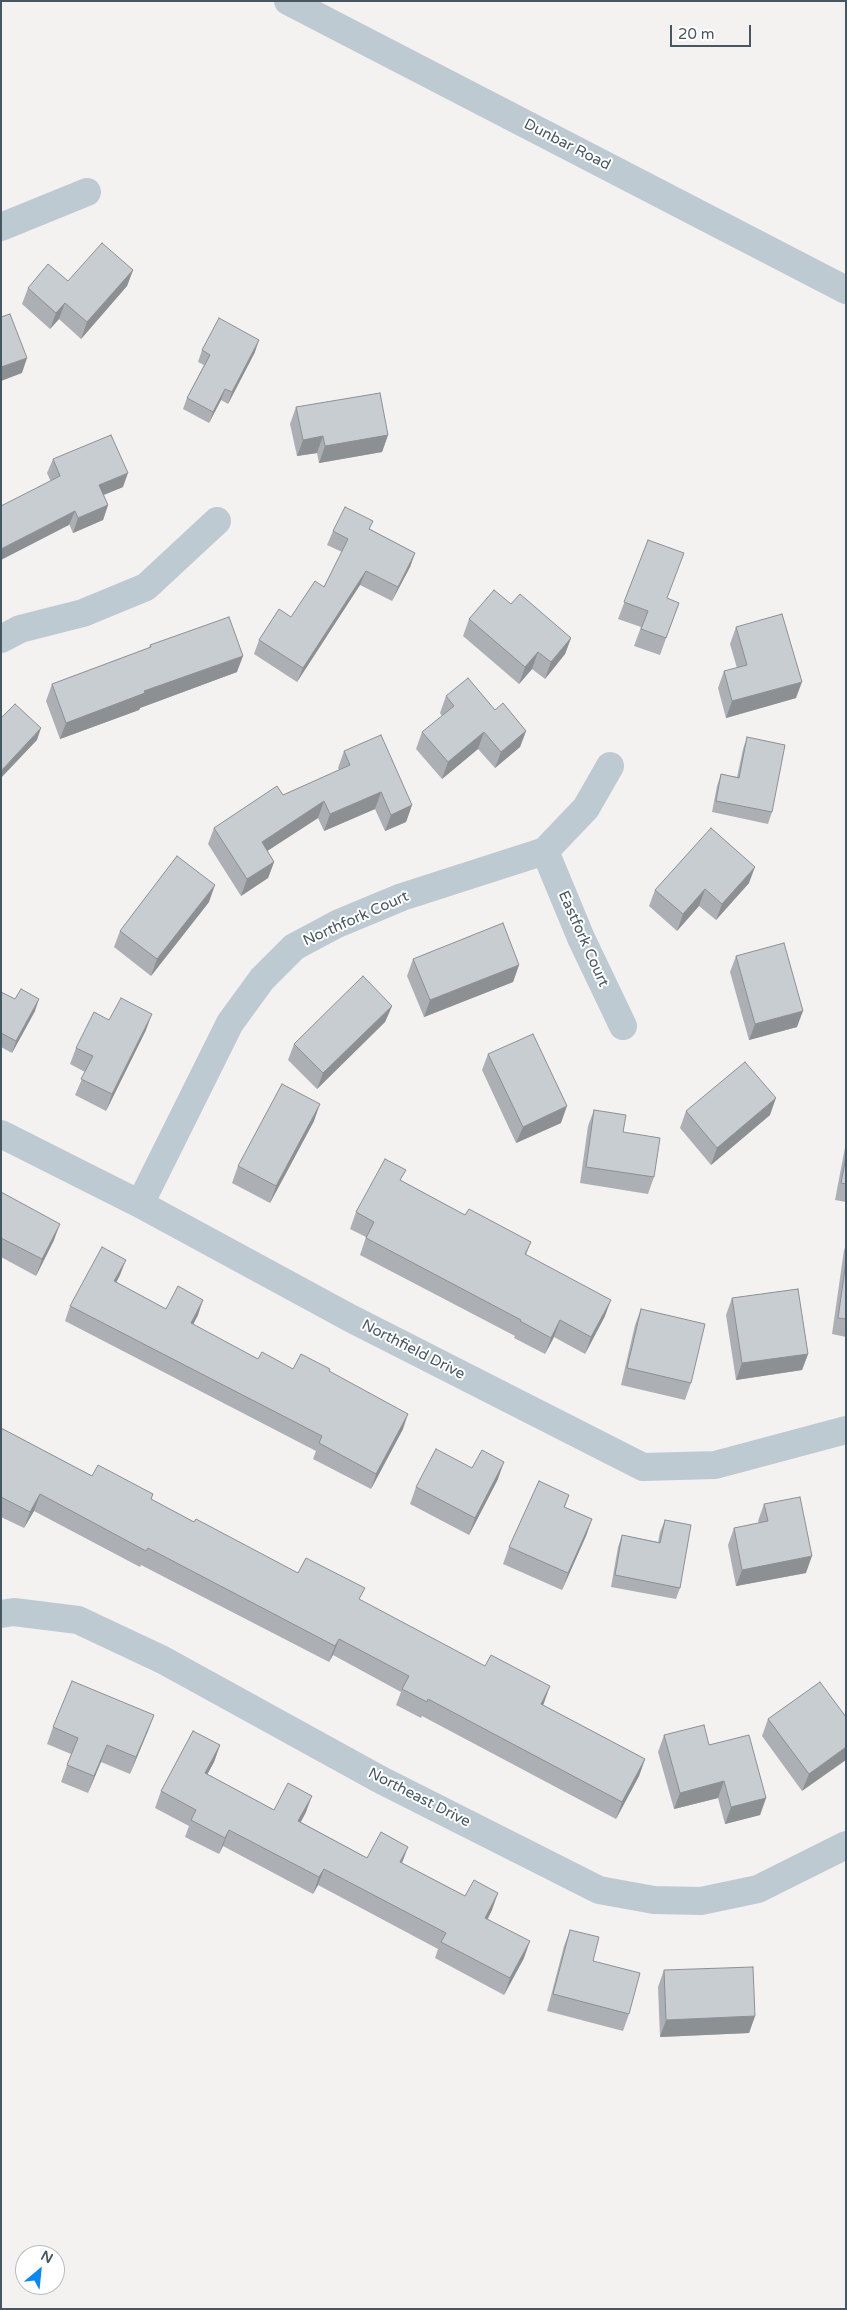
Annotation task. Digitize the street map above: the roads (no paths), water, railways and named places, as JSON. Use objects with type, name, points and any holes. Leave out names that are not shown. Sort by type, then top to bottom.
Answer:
[{"type":"street","name":"Dunbar Road","points":[[288,1],[846,290]]},
{"type":"street","points":[[1,227],[87,192]]},
{"type":"street","points":[[1,639],[20,629],[83,613],[146,587],[218,521]]},
{"type":"street","name":"Northfork Court","points":[[140,1204],[230,1024],[262,980],[294,947],[337,924],[402,897],[545,851],[586,808],[610,766]]},
{"type":"street","name":"Eastfork Court","points":[[545,851],[581,938],[623,1026]]},
{"type":"street","name":"Northfield Drive","points":[[1,1134],[140,1204],[350,1318],[643,1468],[714,1465],[846,1430]]},
{"type":"street","name":"Northeast Drive","points":[[1,1614],[14,1612],[78,1620],[163,1660],[381,1780],[600,1890],[654,1900],[701,1901],[758,1889],[846,1845]]}]
